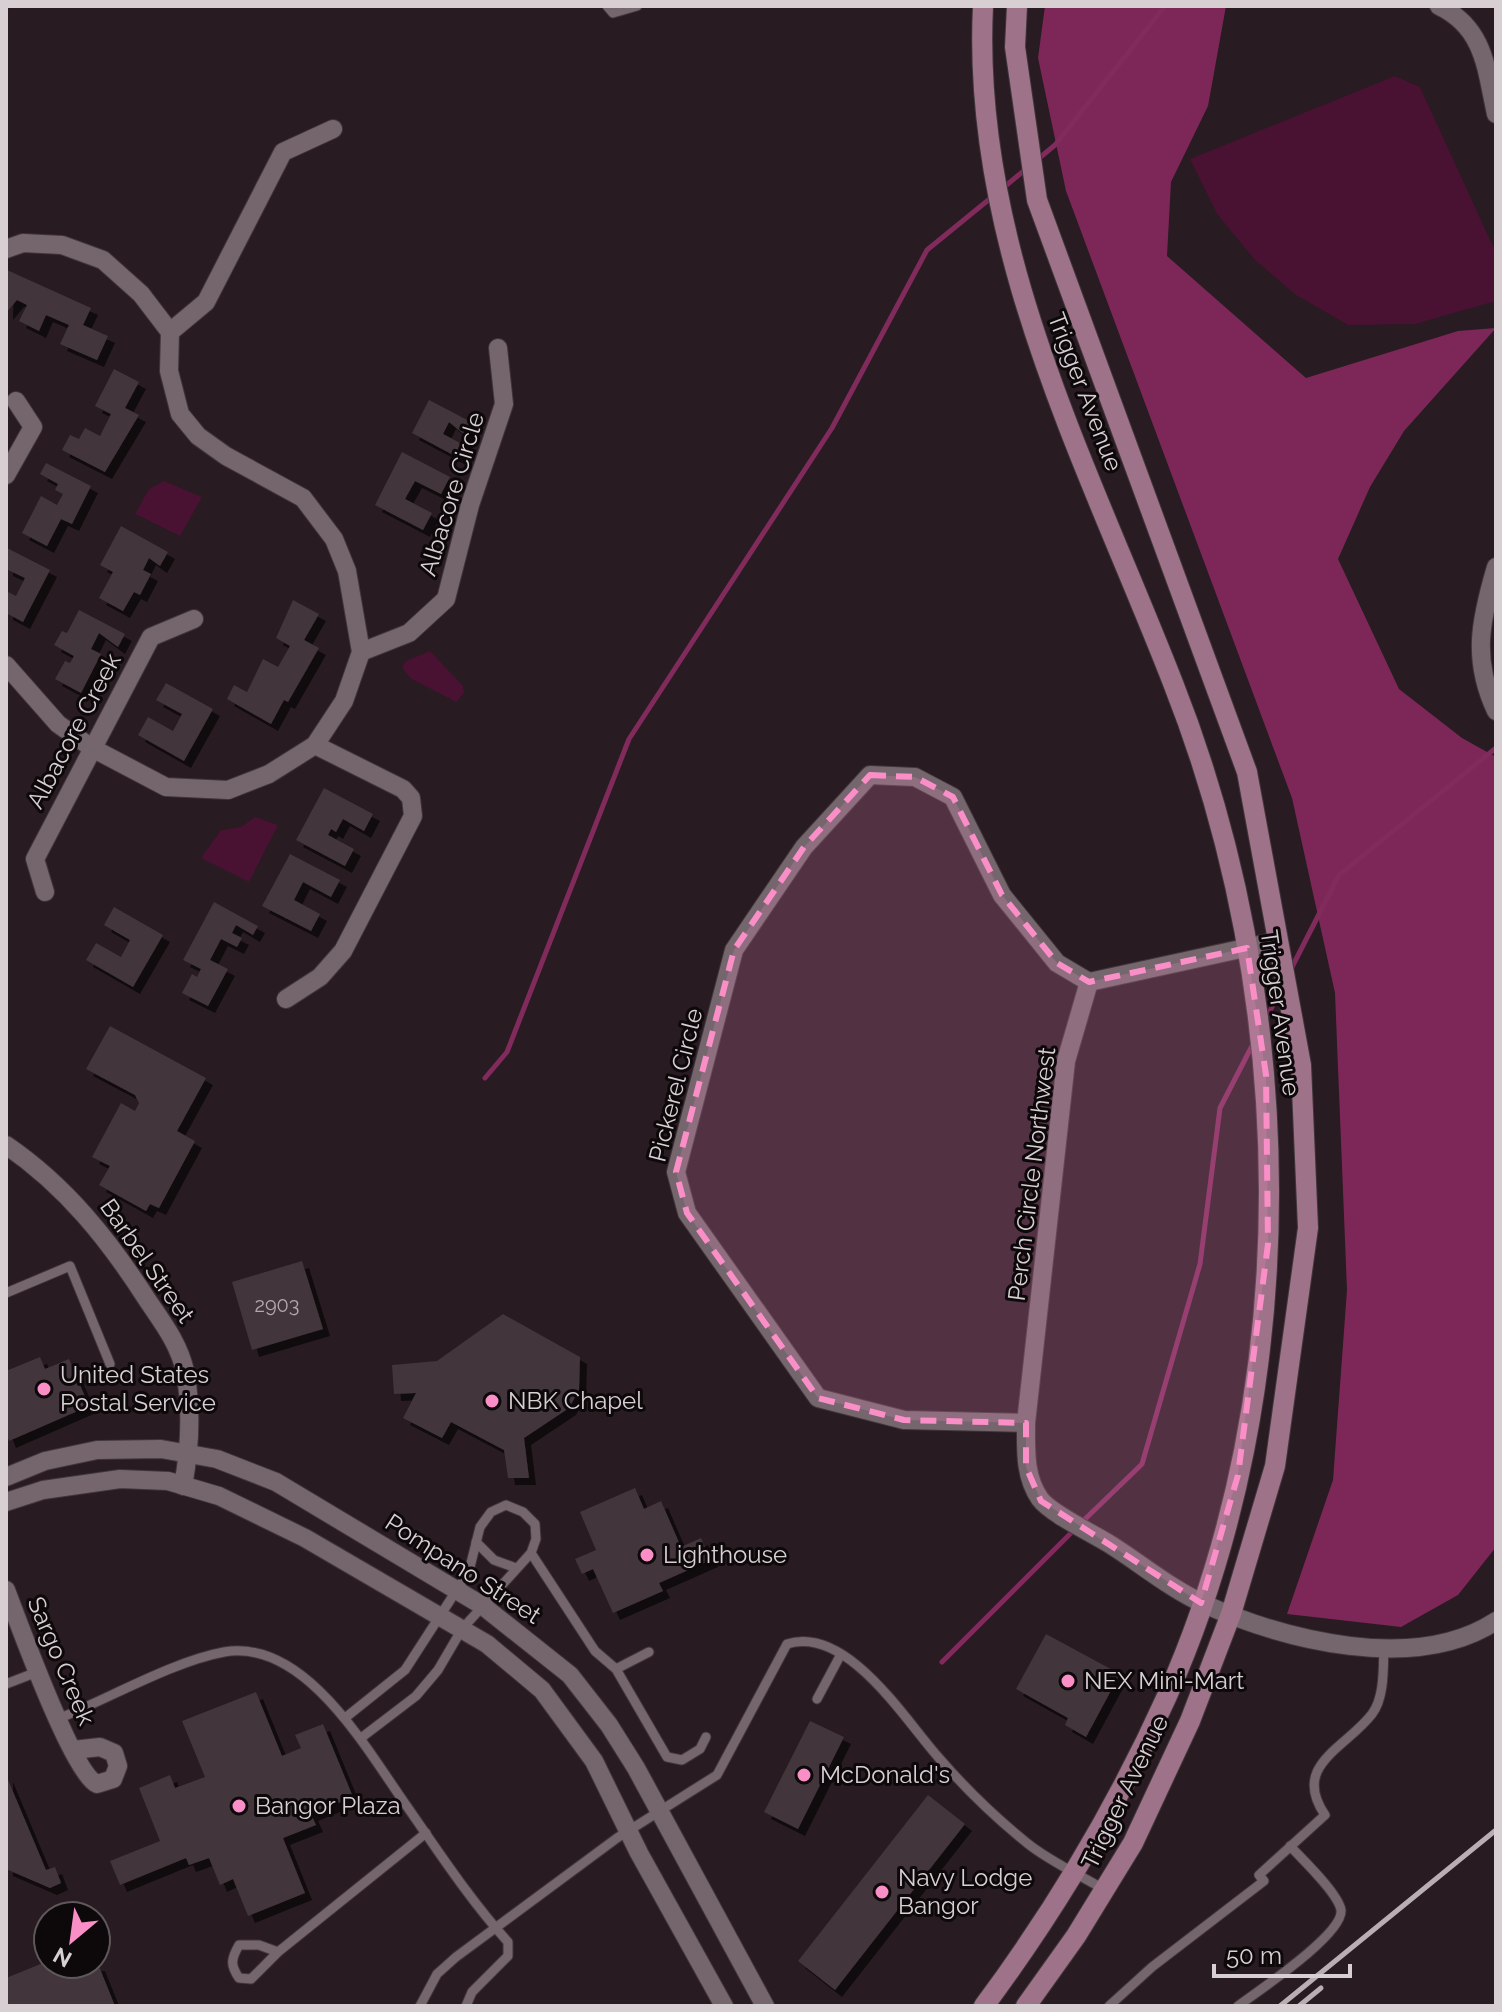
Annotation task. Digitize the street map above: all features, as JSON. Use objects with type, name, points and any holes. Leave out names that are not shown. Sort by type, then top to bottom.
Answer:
[{"type":"main road","name":"Trigger Avenue","points":[[983,6],[980,57],[989,134],[1015,279],[1043,366],[1174,686],[1210,784],[1247,948],[1266,1075],[1268,1244],[1258,1360],[1238,1475],[1201,1603],[1167,1696],[1077,1873],[984,2006]]},
{"type":"main road","name":"Trigger Avenue","points":[[1017,6],[1017,62],[1037,200],[1247,772],[1301,1065],[1308,1228],[1275,1466],[1231,1614],[1190,1721],[1133,1843],[1026,2006]]},
{"type":"street","points":[[1439,6],[1456,14],[1480,43],[1496,114]]},
{"type":"street","points":[[170,332],[206,302],[283,152],[333,129]]},
{"type":"street","points":[[6,249],[23,243],[62,245],[103,260],[141,294],[170,332],[169,371],[180,414],[226,456],[303,498],[334,539],[347,571],[361,652],[344,701],[315,745],[269,774],[228,790],[166,787],[92,748],[58,724],[6,665]]},
{"type":"street","name":"Albacore Circle","points":[[361,652],[409,633],[446,599],[470,505],[504,404],[498,348]]},
{"type":"street","points":[[6,475],[33,427],[16,401]]},
{"type":"street","points":[[1496,567],[1478,656],[1486,690],[1496,711]]},
{"type":"street","name":"Albacore Creek","points":[[45,892],[35,859],[151,637],[194,619]]},
{"type":"street","points":[[286,999],[320,977],[343,951],[402,844],[413,816],[411,798],[403,789],[315,745]]},
{"type":"street","name":"Pickerel Circle","points":[[1026,1423],[904,1420],[818,1398],[687,1213],[676,1172],[734,950],[804,847],[870,775],[915,777],[953,797],[1002,895],[1057,963],[1089,982]]},
{"type":"street","points":[[1089,982],[1277,941]]},
{"type":"street","name":"Perch Circle Northwest","points":[[1026,1423],[1066,1061],[1089,982]]},
{"type":"street","name":"Barbel Street","points":[[6,1145],[34,1164],[77,1204],[119,1256],[176,1344],[184,1370],[189,1454],[183,1486]]},
{"type":"street","points":[[1026,1423],[1026,1467],[1041,1501],[1201,1603],[1319,1642],[1384,1646],[1428,1646],[1483,1630],[1496,1621]]},
{"type":"street","name":"Pompano Street","points":[[6,1477],[45,1461],[97,1450],[161,1449],[217,1459],[276,1482],[483,1606],[570,1675],[616,1736],[765,2006]]},
{"type":"street","name":"Pompano Street","points":[[6,1502],[43,1490],[120,1479],[183,1486],[219,1496],[305,1538],[487,1644],[542,1690],[594,1761],[628,1831],[724,2006]]},
{"type":"street","name":"Sargo Creek","points":[[6,1590],[37,1672],[73,1750]]},
{"type":"lane","points":[[607,6],[613,13],[637,6]]},
{"type":"lane","points":[[6,1293],[70,1266],[110,1364]]},
{"type":"lane","points":[[345,1718],[405,1670],[438,1614],[469,1571],[480,1527],[491,1512],[506,1505],[523,1512],[535,1524],[536,1539],[531,1553],[462,1629],[438,1670],[416,1696],[361,1738]]},
{"type":"lane","points":[[476,1542],[494,1560],[516,1568]]},
{"type":"lane","points":[[531,1553],[595,1651],[616,1669],[667,1757],[682,1760],[700,1749],[706,1737]]},
{"type":"lane","points":[[420,2006],[437,1974],[495,1927],[628,1831],[717,1775],[787,1644],[803,1639],[840,1656],[871,1677],[939,1759],[1029,1845],[1105,1890]]},
{"type":"lane","points":[[1110,2006],[1152,1967],[1264,1881],[1259,1875],[1325,1815],[1313,1797],[1312,1786],[1323,1761],[1373,1714],[1378,1702],[1384,1646]]},
{"type":"lane","points":[[60,1718],[225,1651],[258,1653],[287,1665],[345,1718],[361,1738],[426,1833],[508,1942],[508,1956],[472,1992],[466,2006]]},
{"type":"lane","points":[[616,1669],[649,1652]]},
{"type":"lane","points":[[817,1699],[840,1656]]},
{"type":"lane","points":[[6,1684],[37,1672]]},
{"type":"lane","points":[[278,1952],[259,1945],[239,1945],[232,1956],[231,1967],[239,1978],[251,1979],[278,1952],[426,1833]]},
{"type":"lane","points":[[1238,2006],[1317,1945],[1339,1921],[1341,1910],[1335,1898],[1290,1846]]},
{"type":"highlighted area","points":[[870,775],[915,777],[953,797],[1002,895],[1057,963],[1089,982],[1247,948],[1266,1075],[1268,1244],[1238,1475],[1201,1603],[1041,1501],[1026,1467],[1026,1423],[904,1420],[818,1398],[687,1213],[676,1172],[734,950],[804,847]]},
{"type":"shaded area","points":[[1045,6],[1226,6],[1208,106],[1171,182],[1167,256],[1306,378],[1458,331],[1496,328],[1404,431],[1370,487],[1338,559],[1399,689],[1462,738],[1496,757],[1496,1547],[1458,1595],[1401,1627],[1287,1614],[1333,1480],[1347,1290],[1335,993],[1292,798],[1066,191],[1038,58]]},
{"type":"shaded area","points":[[1395,76],[1420,87],[1496,253],[1496,301],[1415,324],[1348,325],[1296,295],[1255,260],[1217,214],[1190,159]]},
{"type":"shaded area","points":[[164,481],[202,497],[180,536],[135,514],[149,489]]},
{"type":"shaded area","points":[[430,651],[463,686],[464,693],[456,702],[410,678],[402,667],[406,661]]},
{"type":"shaded area","points":[[255,817],[278,825],[249,882],[201,858],[221,830],[241,827]]},
{"type":"building","points":[[7,270],[91,308],[83,325],[108,336],[97,360],[60,344],[69,325],[46,315],[39,331],[19,321],[27,305],[17,300],[6,313]]},
{"type":"building","points":[[114,369],[139,382],[125,408],[139,415],[105,472],[62,450],[70,435],[79,439],[85,428],[100,436],[111,414],[95,406]]},
{"type":"building","points":[[429,400],[473,423],[466,436],[449,422],[443,434],[464,445],[457,457],[412,433]]},
{"type":"building","points":[[402,452],[450,477],[441,494],[415,481],[405,499],[432,513],[423,530],[375,505]]},
{"type":"building","points":[[46,463],[91,486],[72,524],[61,519],[47,546],[22,533],[41,496],[57,505],[63,494],[55,490],[58,484],[40,474]]},
{"type":"building","points":[[121,526],[168,552],[160,566],[149,558],[143,570],[151,574],[140,595],[134,592],[123,611],[99,598],[113,572],[100,565]]},
{"type":"building","points":[[7,548],[50,570],[23,622],[6,613],[6,591],[16,596],[25,578],[6,569]]},
{"type":"building","points":[[293,600],[319,614],[304,640],[319,648],[288,702],[284,700],[271,724],[227,699],[234,685],[247,692],[263,659],[278,667],[290,646],[276,638]]},
{"type":"building","points":[[79,610],[125,634],[118,647],[99,633],[91,649],[101,654],[81,693],[55,679],[65,661],[70,663],[74,656],[54,645],[62,631],[67,633]]},
{"type":"building","points":[[166,683],[213,709],[184,761],[138,735],[148,717],[173,731],[182,714],[156,700]]},
{"type":"building","points":[[324,788],[373,814],[364,831],[343,819],[336,832],[331,829],[328,835],[354,849],[345,866],[296,840]]},
{"type":"building","points":[[290,854],[340,880],[331,897],[303,882],[294,900],[320,914],[311,931],[262,906]]},
{"type":"building","points":[[214,902],[258,926],[253,935],[236,925],[232,933],[242,938],[237,947],[221,939],[210,960],[228,969],[208,1006],[182,993],[192,974],[197,977],[201,969],[183,960]]},
{"type":"building","points":[[114,907],[163,935],[133,987],[86,960],[96,943],[121,957],[130,940],[104,925]]},
{"type":"building","points":[[110,1026],[206,1078],[177,1131],[195,1141],[159,1208],[150,1204],[146,1211],[99,1185],[110,1166],[92,1157],[121,1103],[135,1111],[139,1103],[135,1095],[86,1069]]},
{"type":"building","points":[[302,1261],[323,1329],[252,1350],[232,1282]]},
{"type":"building","name":"NBK Chapel","points":[[503,1314],[580,1357],[579,1390],[569,1408],[524,1438],[529,1478],[508,1478],[504,1450],[451,1422],[442,1438],[403,1418],[416,1393],[394,1394],[392,1365],[437,1361]]},
{"type":"building","name":"United States Postal Service","points":[[40,1357],[45,1369],[69,1359],[89,1406],[9,1441],[6,1433],[6,1371]]},
{"type":"building","name":"Lighthouse","points":[[635,1488],[644,1509],[661,1501],[681,1547],[701,1538],[711,1560],[659,1583],[663,1591],[613,1613],[593,1569],[582,1574],[575,1559],[596,1550],[580,1512]]},
{"type":"building","name":"NEX Mini-Mart","points":[[1046,1634],[1120,1674],[1086,1737],[1065,1725],[1068,1718],[1016,1689]]},
{"type":"building","name":"Bangor Plaza","points":[[256,1692],[282,1756],[301,1748],[295,1735],[323,1724],[353,1797],[311,1814],[316,1825],[283,1838],[305,1893],[248,1916],[233,1879],[220,1885],[209,1858],[189,1865],[186,1858],[120,1885],[110,1861],[160,1841],[139,1788],[170,1775],[175,1788],[205,1777],[182,1721]]},
{"type":"building","name":"McDonald's","points":[[810,1721],[844,1737],[798,1829],[764,1812]]},
{"type":"building","points":[[6,1775],[46,1870],[55,1867],[61,1883],[50,1888],[6,1869]]},
{"type":"building","name":"Navy Lodge Bangor","points":[[928,1795],[965,1824],[835,1990],[798,1961]]},
{"type":"building","points":[[32,1967],[32,1980],[104,1980],[115,2006],[6,2006],[6,1978]]},
{"type":"waterway","points":[[1037,160],[1055,145],[1165,6]]},
{"type":"waterway","points":[[1003,188],[1026,169]]},
{"type":"waterway","points":[[485,1078],[507,1052],[629,739],[832,428],[927,250],[992,197]]},
{"type":"waterway","points":[[1290,971],[1339,875],[1496,748]]},
{"type":"waterway","points":[[1265,1021],[1280,991]]},
{"type":"waterway","points":[[1081,1523],[1142,1464],[1200,1264],[1220,1108],[1253,1044]]},
{"type":"waterway","points":[[942,1662],[1074,1530]]},
{"type":"railway","points":[[1280,2006],[1496,1830]]},
{"type":"railway","points":[[1299,2006],[1321,1988]]},
{"type":"place","name":"United States Postal Service","points":[[44,1389]]},
{"type":"place","name":"NBK Chapel","points":[[492,1401]]},
{"type":"place","name":"Lighthouse","points":[[647,1555]]},
{"type":"place","name":"NEX Mini-Mart","points":[[1068,1681]]},
{"type":"place","name":"McDonald's","points":[[804,1775]]},
{"type":"place","name":"Bangor Plaza","points":[[239,1806]]},
{"type":"place","name":"Navy Lodge Bangor","points":[[882,1892]]}]
